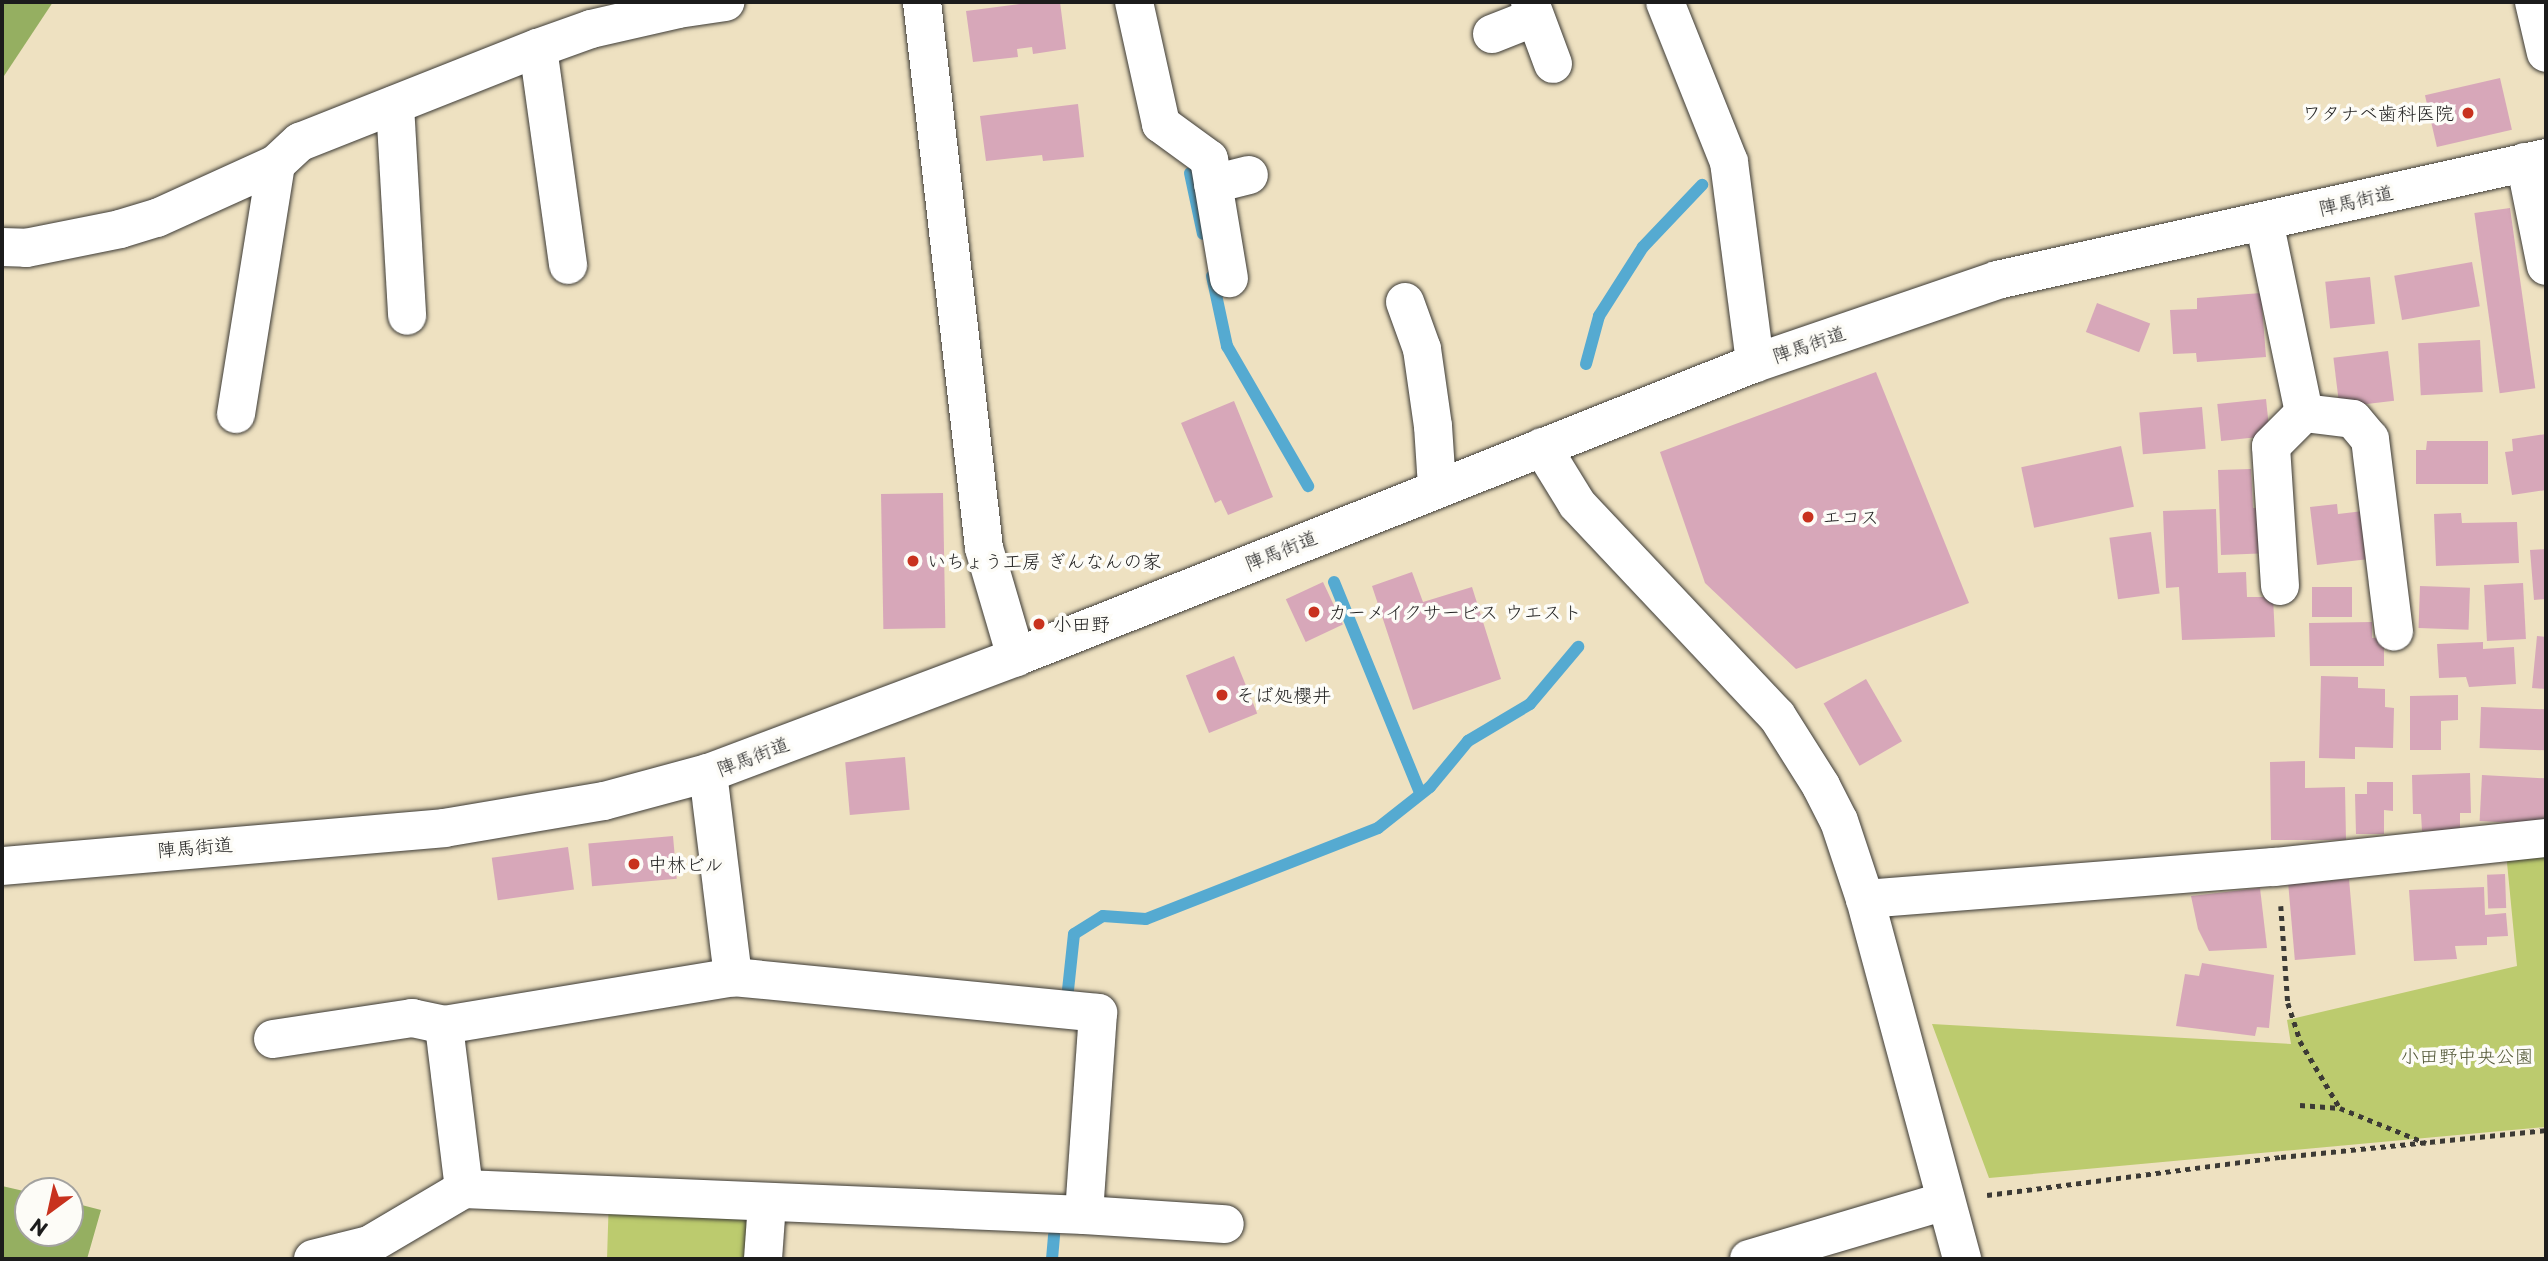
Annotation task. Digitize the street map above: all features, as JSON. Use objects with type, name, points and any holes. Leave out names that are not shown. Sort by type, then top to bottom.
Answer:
[{"type":"street","points":[[2,247],[26,248],[145,222],[276,164],[300,142],[538,48],[591,29],[678,9],[725,2]]},
{"type":"street","points":[[922,2],[984,548],[1016,657]]},
{"type":"street","points":[[1134,2],[1161,124],[1209,159],[1231,180],[1229,278]]},
{"type":"street","points":[[1665,2],[1729,162],[1755,363]]},
{"type":"street","points":[[2535,2],[2546,53]]},
{"type":"street","points":[[1492,34],[1533,9],[1552,64]]},
{"type":"street","points":[[538,48],[568,265]]},
{"type":"street","points":[[395,105],[407,316]]},
{"type":"street","points":[[2536,160],[2546,266]]},
{"type":"street","name":"陣馬街道","points":[[2,866],[444,828],[604,801],[708,774],[1016,657],[1437,487],[1755,363],[1997,280],[2536,160]]},
{"type":"street","points":[[236,414],[276,164]]},
{"type":"street","points":[[2264,221],[2304,413]]},
{"type":"street","points":[[1405,302],[1422,349],[1433,426],[1437,487]]},
{"type":"street","points":[[2280,586],[2271,446],[2304,413]]},
{"type":"street","points":[[2304,413],[2353,419],[2370,439],[2394,632]]},
{"type":"street","points":[[1542,447],[1577,504],[1777,716],[1799,747],[1839,821],[1865,899],[1962,1259]]},
{"type":"street","points":[[708,774],[733,977]]},
{"type":"street","points":[[1865,899],[2274,867],[2546,838]]},
{"type":"street","points":[[273,1039],[412,1018],[444,1025],[733,977],[1098,1013],[1084,1214]]},
{"type":"street","points":[[444,1025],[464,1189]]},
{"type":"street","points":[[313,1259],[369,1245],[464,1189],[1084,1214],[1225,1224]]},
{"type":"street","points":[[763,1259],[767,1203]]},
{"type":"street","points":[[1749,1259],[1947,1209]]},
{"type":"path","points":[[2274,867],[2279,884],[2288,1003],[2300,1041],[2340,1108]]},
{"type":"path","points":[[2300,1105],[2340,1108],[2427,1144]]},
{"type":"path","points":[[1947,1209],[2281,1157],[2546,1130]]},
{"type":"green space","points":[[2,2],[53,2],[2,79]]},
{"type":"green space","name":"小田野中央公園","points":[[2546,837],[2546,1127],[1989,1178],[1932,1024],[2291,1044],[2287,1020],[2517,966],[2505,842]]},
{"type":"green space","points":[[2,1186],[14,1189],[14,1247],[84,1247],[84,1206],[101,1210],[87,1259],[2,1259]]},
{"type":"green space","points":[[609,1196],[741,1201],[763,1259],[607,1259]]},
{"type":"building","points":[[1035,2],[1060,2],[1066,49],[1033,54],[1032,47],[1017,49],[1018,57],[973,62],[966,11]]},
{"type":"building","name":"ワタナベ歯科医院","points":[[2500,78],[2512,130],[2437,147],[2425,95]]},
{"type":"building","points":[[1078,104],[1084,157],[1043,161],[1042,155],[986,161],[980,116]]},
{"type":"building","points":[[2510,208],[2535,388],[2500,393],[2474,213]]},
{"type":"building","points":[[2472,262],[2480,306],[2402,320],[2394,276]]},
{"type":"building","points":[[2370,277],[2375,324],[2330,328],[2325,282]]},
{"type":"building","points":[[2261,293],[2266,357],[2197,362],[2196,353],[2173,354],[2170,310],[2197,309],[2197,298]]},
{"type":"building","points":[[2097,303],[2150,323],[2139,352],[2086,332]]},
{"type":"building","points":[[2480,340],[2483,392],[2421,395],[2418,343]]},
{"type":"building","points":[[2388,351],[2394,401],[2340,407],[2333,358]]},
{"type":"building","name":"エコス","points":[[1876,372],[1969,603],[1796,669],[1705,583],[1660,452]]},
{"type":"building","points":[[2266,399],[2270,436],[2221,441],[2217,404]]},
{"type":"building","points":[[1234,401],[1273,497],[1228,515],[1221,500],[1215,503],[1181,423]]},
{"type":"building","points":[[2202,407],[2206,449],[2143,454],[2139,412]]},
{"type":"building","points":[[2546,434],[2546,490],[2512,495],[2505,452],[2513,451],[2512,439]]},
{"type":"building","points":[[2427,441],[2488,441],[2488,484],[2416,484],[2416,450],[2426,450]]},
{"type":"building","points":[[2121,446],[2134,507],[2034,528],[2021,467]]},
{"type":"building","points":[[2251,469],[2253,508],[2270,507],[2272,553],[2221,555],[2218,470]]},
{"type":"building","name":"いちょう工房 ぎんなんの家","points":[[943,493],[945,628],[883,629],[881,494]]},
{"type":"building","points":[[2337,504],[2338,514],[2372,510],[2378,558],[2317,565],[2310,507]]},
{"type":"building","points":[[2216,509],[2218,573],[2246,572],[2247,597],[2273,597],[2275,637],[2182,640],[2179,587],[2166,588],[2163,511]]},
{"type":"building","points":[[2461,513],[2462,523],[2517,522],[2519,563],[2436,566],[2434,514]]},
{"type":"building","points":[[2151,532],[2160,593],[2118,599],[2109,538]]},
{"type":"building","points":[[2546,549],[2546,599],[2534,600],[2530,550]]},
{"type":"building","points":[[1412,572],[1423,602],[1472,587],[1501,679],[1413,710],[1372,586]]},
{"type":"building","name":"カーメイクサービス ウエスト","points":[[1323,582],[1343,625],[1306,642],[1286,599]]},
{"type":"building","points":[[2523,583],[2526,639],[2487,641],[2484,585]]},
{"type":"building","points":[[2420,586],[2470,588],[2469,630],[2419,628]]},
{"type":"building","points":[[2312,587],[2352,587],[2352,617],[2312,617]]},
{"type":"building","points":[[2372,622],[2372,638],[2384,637],[2384,666],[2310,666],[2309,623]]},
{"type":"building","points":[[2537,636],[2546,637],[2546,689],[2532,688]]},
{"type":"building","points":[[2483,642],[2483,649],[2514,647],[2516,684],[2469,687],[2466,677],[2439,678],[2437,644]]},
{"type":"building","name":"そば処櫻井","points":[[1234,656],[1257,713],[1209,733],[1186,675]]},
{"type":"building","points":[[2321,676],[2358,677],[2358,688],[2385,689],[2385,707],[2394,708],[2393,748],[2355,747],[2355,759],[2319,758]]},
{"type":"building","points":[[1866,679],[1902,741],[1860,766],[1824,704]]},
{"type":"building","points":[[2458,695],[2458,720],[2441,721],[2441,750],[2410,750],[2410,696]]},
{"type":"building","points":[[2481,707],[2546,709],[2545,750],[2480,748]]},
{"type":"building","points":[[905,757],[910,810],[850,815],[845,762]]},
{"type":"building","points":[[2305,761],[2305,788],[2345,787],[2346,840],[2271,840],[2270,762]]},
{"type":"building","points":[[2470,773],[2471,813],[2460,813],[2460,830],[2422,831],[2421,814],[2413,814],[2412,775]]},
{"type":"building","points":[[2482,775],[2546,778],[2544,824],[2480,821]]},
{"type":"building","points":[[2367,782],[2393,782],[2393,811],[2384,810],[2384,834],[2356,834],[2355,794],[2367,794]]},
{"type":"building","name":"中林ビル","points":[[673,836],[677,879],[592,886],[588,843]]},
{"type":"building","points":[[568,847],[574,890],[498,900],[492,858]]},
{"type":"building","points":[[2505,874],[2506,908],[2488,909],[2487,875]]},
{"type":"building","points":[[2349,879],[2356,955],[2295,960],[2288,884]]},
{"type":"building","points":[[2484,887],[2485,915],[2506,913],[2508,936],[2487,937],[2487,945],[2455,946],[2457,959],[2414,961],[2409,890]]},
{"type":"building","points":[[2260,888],[2267,948],[2209,951],[2198,929],[2191,896]]},
{"type":"building","points":[[2202,963],[2274,975],[2269,1028],[2257,1027],[2255,1036],[2176,1026],[2185,974],[2199,976]]},
{"type":"waterway","points":[[1190,173],[1203,234]]},
{"type":"waterway","points":[[1586,364],[1599,316],[1643,247],[1702,185]]},
{"type":"waterway","points":[[1212,276],[1227,346],[1308,486]]},
{"type":"waterway","points":[[1334,582],[1420,793]]},
{"type":"waterway","points":[[1068,990],[1074,934],[1103,916],[1146,919],[1378,828],[1430,787],[1468,741],[1530,704],[1578,647]]},
{"type":"waterway","points":[[1052,1259],[1054,1235]]},
{"type":"place","name":"ワタナベ歯科医院","points":[[2468,113]]},
{"type":"place","name":"エコス","points":[[1808,517]]},
{"type":"place","name":"いちょう工房 ぎんなんの家","points":[[913,561]]},
{"type":"place","name":"カーメイクサービス ウエスト","points":[[1314,612]]},
{"type":"place","name":"小田野","points":[[1039,624]]},
{"type":"place","name":"そば処櫻井","points":[[1222,695]]},
{"type":"place","name":"中林ビル","points":[[634,864]]}]
